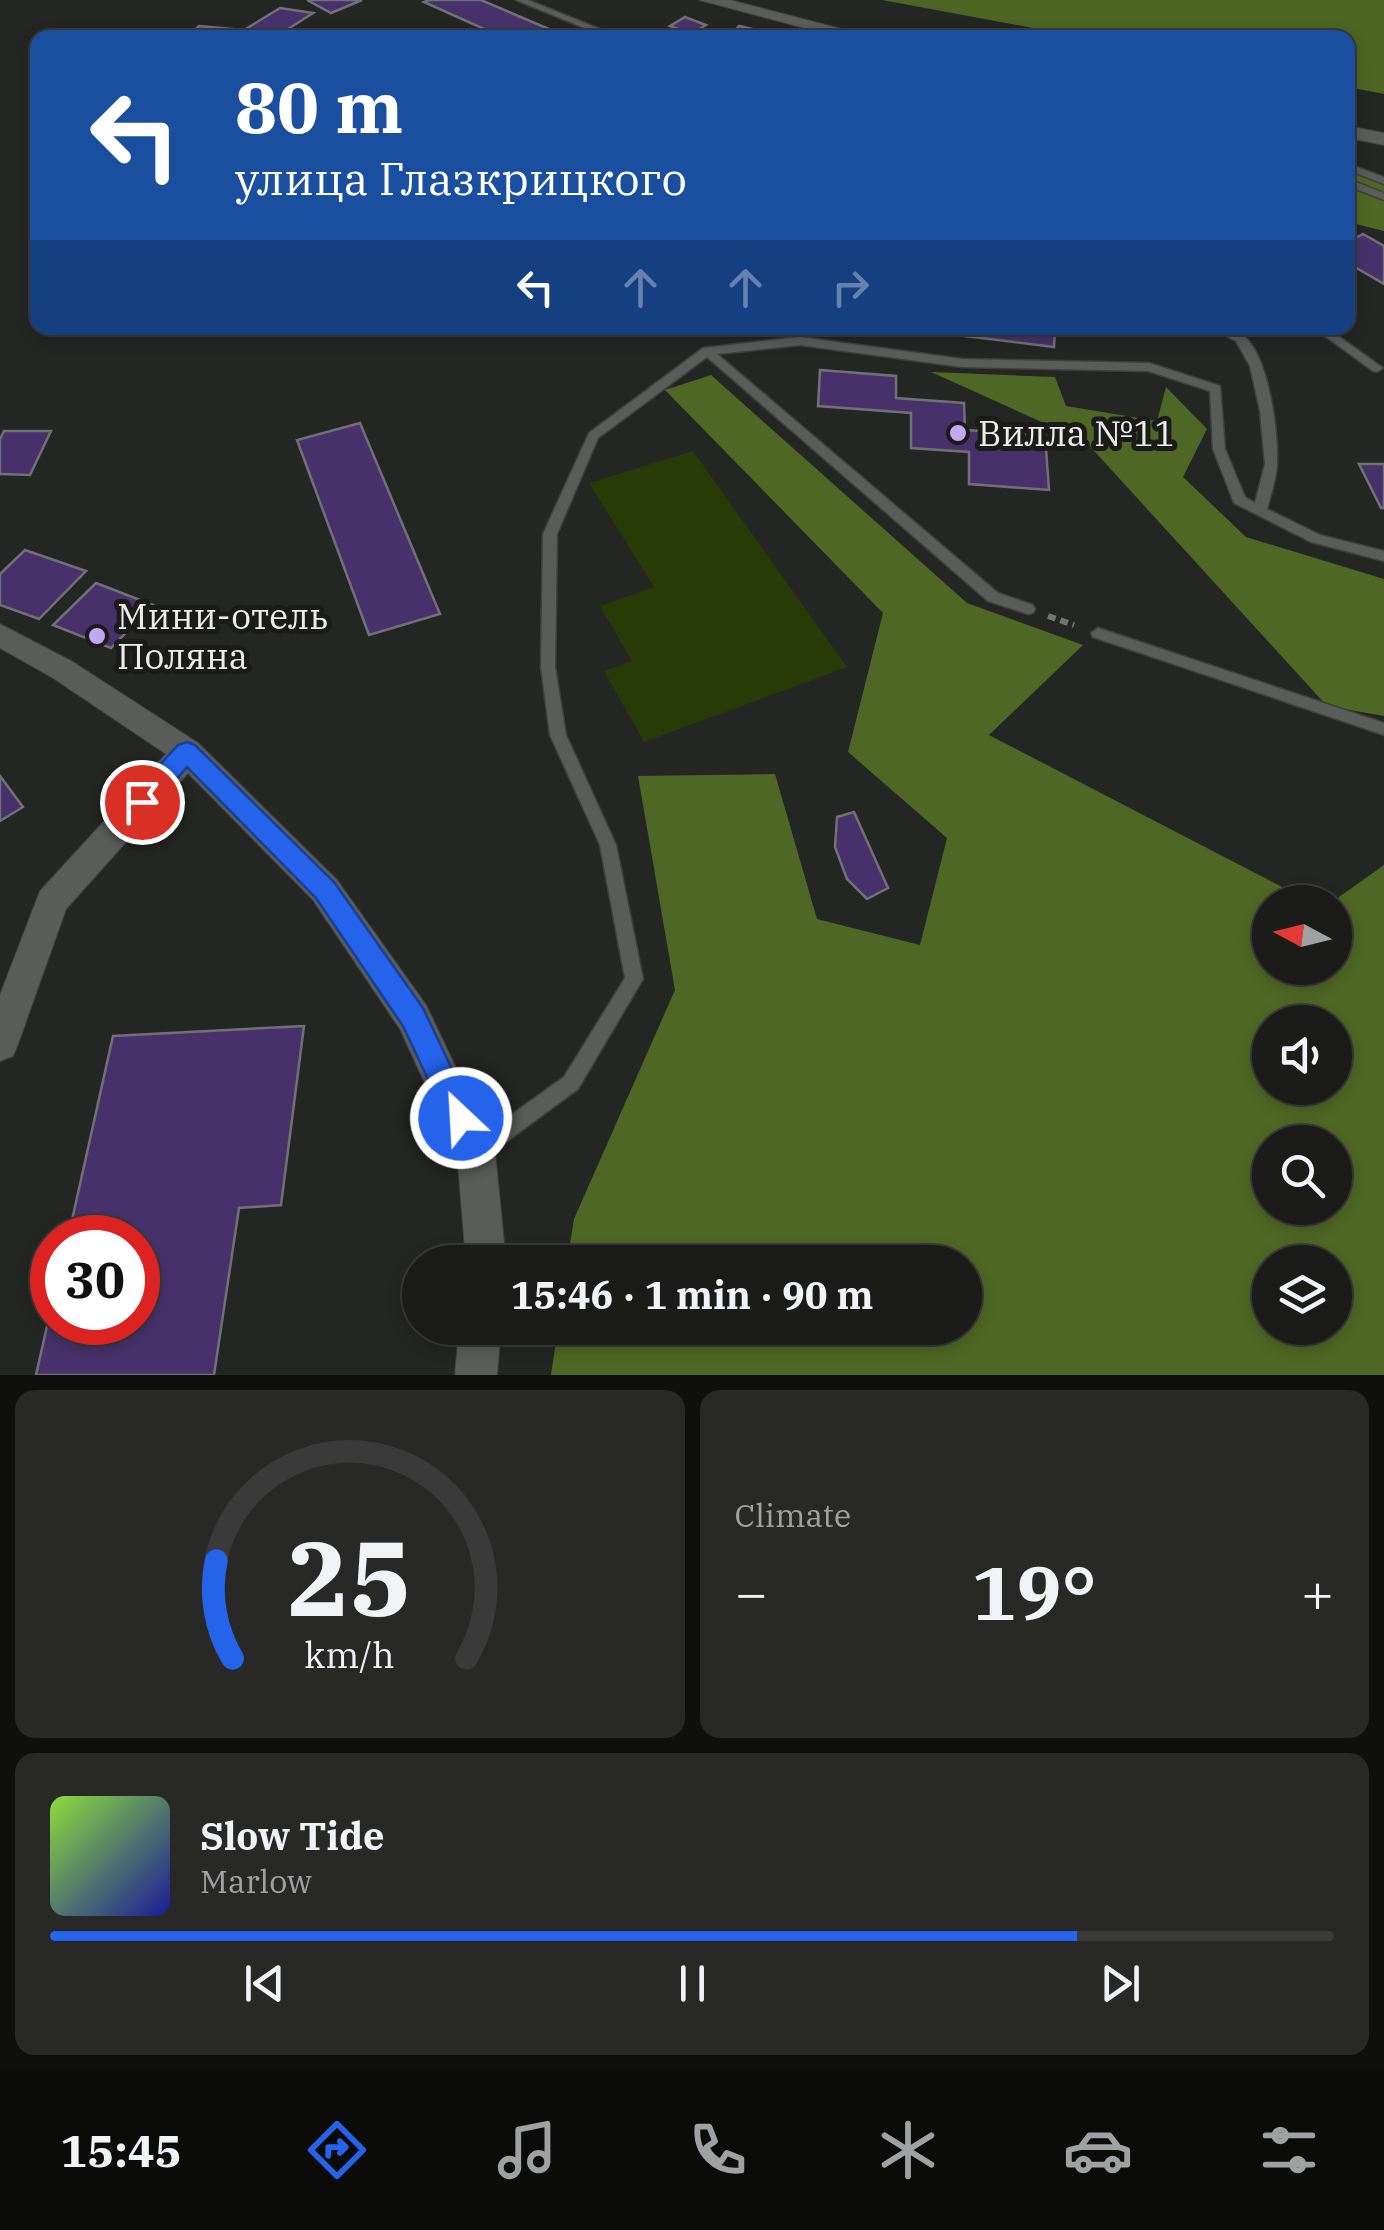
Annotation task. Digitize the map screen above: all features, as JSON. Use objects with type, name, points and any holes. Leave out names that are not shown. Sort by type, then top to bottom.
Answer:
[{"type":"street","points":[[708,0],[833,30]]},
{"type":"street","points":[[1355,133],[1384,138]]},
{"type":"street","points":[[0,635],[63,670],[187,752],[325,890],[413,1017],[476,1152],[484,1245]]},
{"type":"street","points":[[0,1044],[52,902],[187,752]]},
{"type":"street","points":[[476,1375],[479,1345]]},
{"type":"lane","points":[[520,0],[597,30]]},
{"type":"lane","points":[[1355,170],[1384,181]]},
{"type":"lane","points":[[1355,185],[1384,197]]},
{"type":"lane","points":[[1232,335],[1241,339],[1256,366],[1266,410],[1271,464],[1260,510]]},
{"type":"lane","points":[[1330,335],[1376,368]]},
{"type":"lane","points":[[476,1152],[570,1083],[634,979],[608,845],[558,735],[548,667],[550,534],[593,436],[707,351],[800,340],[962,363],[1149,368],[1216,389],[1219,449],[1239,500],[1316,539],[1384,556]]},
{"type":"lane","points":[[707,351],[993,597],[1028,609]]},
{"type":"lane","points":[[1098,633],[1384,729]]},
{"type":"path","points":[[1028,609],[1098,633]]},
{"type":"shaded area","points":[[882,0],[1384,0],[1384,94],[1355,88],[1355,30],[1044,30]]},
{"type":"shaded area","points":[[1355,174],[1384,180],[1384,231],[1355,224]]},
{"type":"shaded area","points":[[931,372],[1055,377],[1066,406],[1157,421],[1166,387],[1207,429],[1183,477],[1246,537],[1384,579],[1384,716],[1327,706],[1086,442]]},
{"type":"shaded area","points":[[711,375],[967,603],[1083,645],[989,735],[1278,885],[1252,885],[1252,985],[1352,985],[1352,888],[1384,865],[1384,1375],[551,1375],[555,1345],[982,1345],[982,1245],[570,1245],[574,1219],[675,990],[638,776],[775,774],[817,919],[920,945],[947,838],[848,752],[883,613],[665,390]]},
{"type":"shaded area","points":[[693,451],[847,667],[644,742],[604,671],[632,661],[600,606],[654,587],[589,483]]},
{"type":"building","points":[[307,0],[362,0],[331,13]]},
{"type":"building","points":[[481,0],[551,30],[486,30],[424,2]]},
{"type":"building","points":[[280,8],[313,13],[286,30],[244,30]]},
{"type":"building","points":[[685,17],[706,25],[698,30],[670,26]]},
{"type":"building","points":[[199,26],[244,30],[195,30]]},
{"type":"building","points":[[1363,234],[1384,246],[1384,284],[1355,267],[1355,238]]},
{"type":"building","points":[[956,335],[1055,335],[1054,347]]},
{"type":"building","name":"Вилла №11","points":[[820,370],[896,376],[896,398],[964,403],[965,430],[1045,435],[1049,490],[969,484],[969,452],[911,448],[911,413],[818,406]]},
{"type":"building","points":[[360,423],[440,614],[369,635],[297,440]]},
{"type":"building","points":[[4,431],[51,431],[30,475],[0,474],[0,439]]},
{"type":"building","points":[[1359,464],[1384,464],[1384,508],[1381,508]]},
{"type":"building","points":[[25,550],[86,571],[39,619],[0,605],[0,574]]},
{"type":"building","points":[[96,583],[153,605],[111,648],[53,625]]},
{"type":"building","points":[[0,776],[23,807],[0,821]]},
{"type":"building","points":[[854,812],[888,888],[867,899],[847,879],[835,847],[837,817]]},
{"type":"building","points":[[304,1026],[281,1205],[239,1208],[214,1375],[36,1375],[43,1345],[160,1345],[160,1215],[73,1215],[113,1036]]},
{"type":"place","name":"Вилла №11","points":[[958,433]]},
{"type":"place","name":"Мини-отель Поляна","points":[[97,636]]},
{"type":"route","points":[[142,802],[187,752],[325,890],[413,1017],[461,1118]]}]
